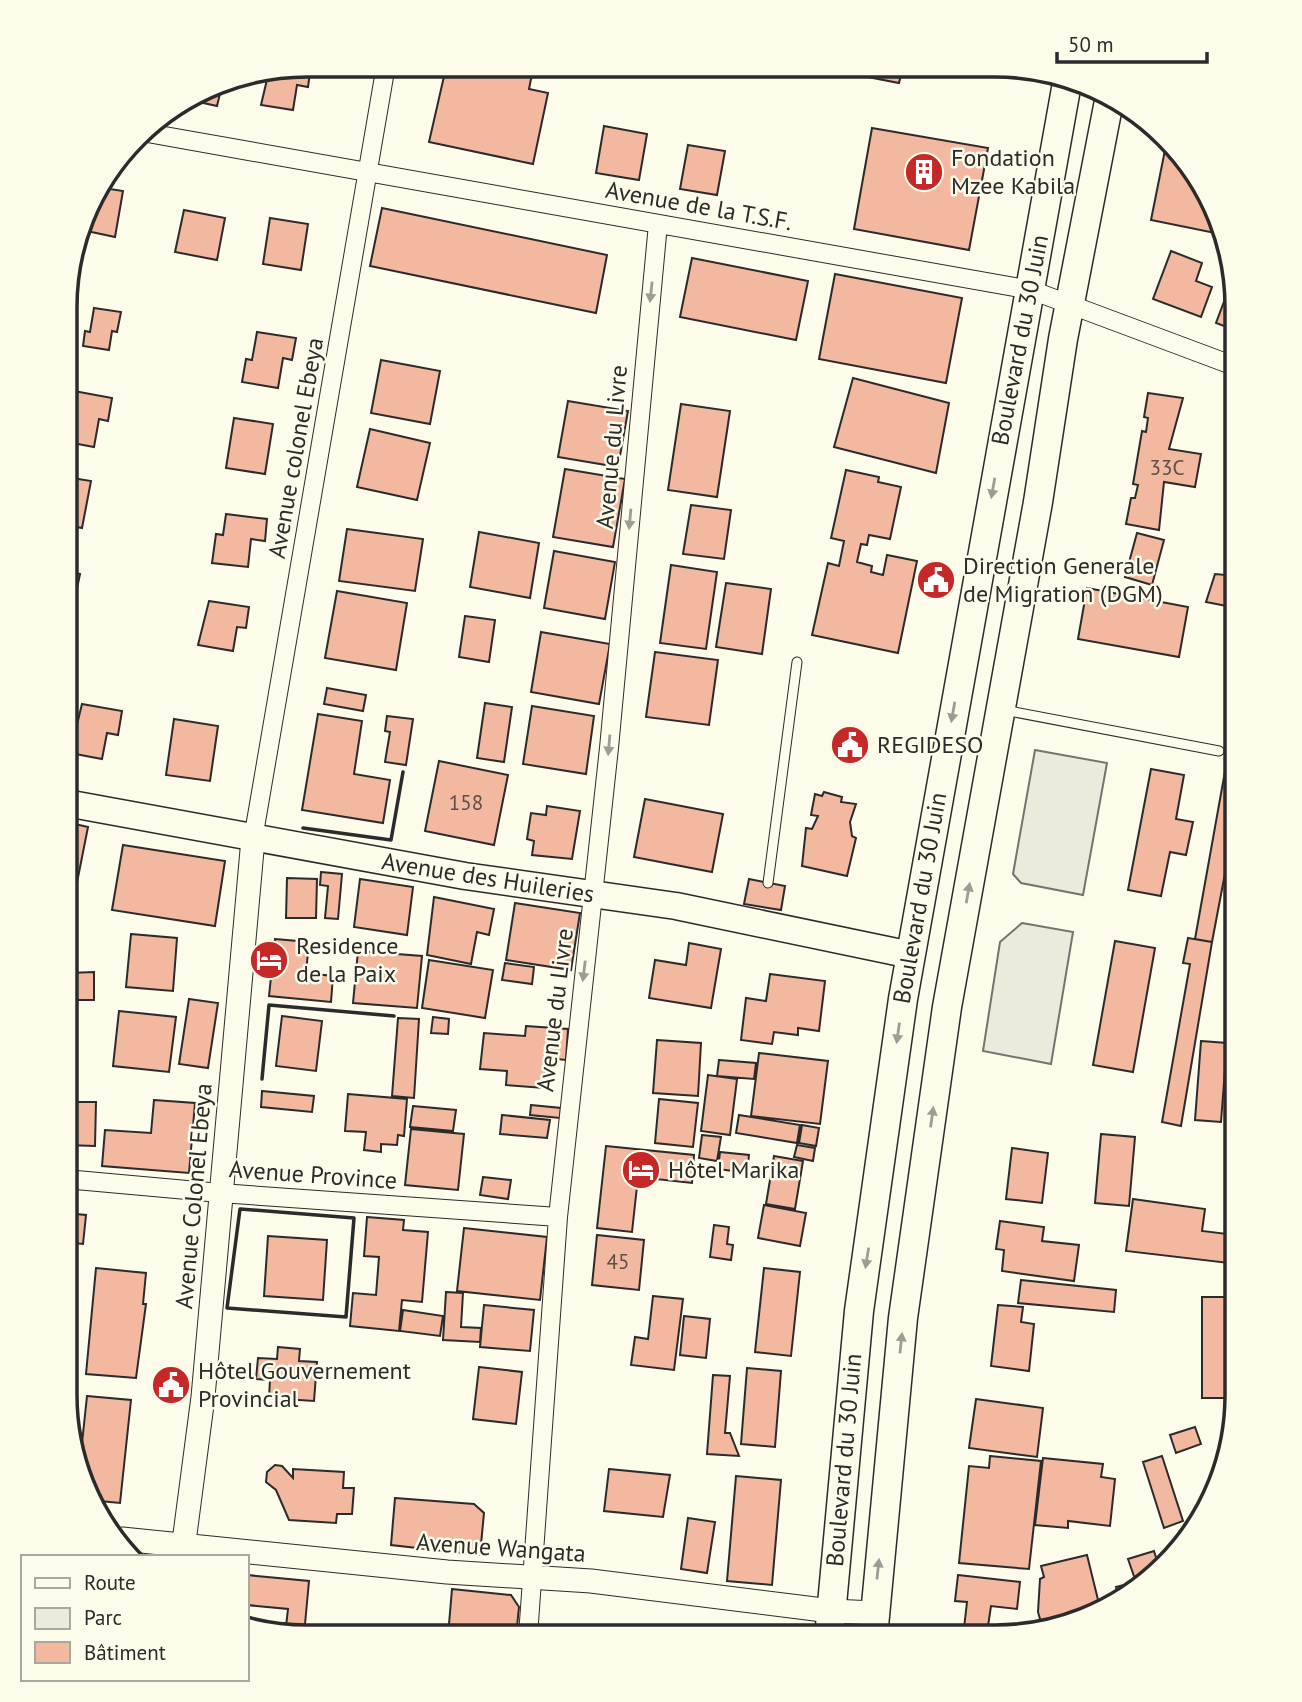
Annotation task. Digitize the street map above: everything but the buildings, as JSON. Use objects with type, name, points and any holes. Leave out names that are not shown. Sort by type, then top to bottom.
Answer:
[{"type":"main road","name":"Boulevard du 30 Juin","points":[[830,1624],[859,1311],[911,955],[1066,89]]},
{"type":"main road","name":"Boulevard du 30 Juin","points":[[874,1625],[905,1304],[947,1007],[1070,304],[1108,107]]},
{"type":"main road","name":"Avenue des Huileries","points":[[77,805],[253,839],[761,920],[911,955]]},
{"type":"street","name":"Avenue colonel Ebeya","points":[[253,839],[384,77]]},
{"type":"street","name":"Avenue de la T.S.F.","points":[[155,134],[1031,290],[1225,362]]},
{"type":"street","name":"Avenue du Livre","points":[[529,1625],[558,1217],[574,1052],[594,895],[658,224]]},
{"type":"street","name":"Avenue Colonel Ebeya","points":[[182,1550],[203,1398],[253,839]]},
{"type":"street","name":"Avenue Province","points":[[77,1180],[220,1194],[558,1217]]},
{"type":"street","name":"Avenue Wangata","points":[[129,1540],[182,1550],[242,1555]]},
{"type":"street","name":"Avenue Wangata","points":[[248,1555],[447,1572],[533,1576],[707,1594],[830,1624],[874,1625]]},
{"type":"lane","points":[[768,883],[797,662]]},
{"type":"lane","points":[[999,709],[1219,751]]},
{"type":"green space","points":[[1035,750],[1107,763],[1083,895],[1021,883],[1013,874]]},
{"type":"green space","points":[[1022,923],[1073,932],[1051,1064],[983,1051],[1000,942]]},
{"type":"wall","points":[[303,828],[391,840],[403,772]]},
{"type":"wall","points":[[262,1079],[269,1005],[394,1016]]},
{"type":"wall","points":[[240,1209],[354,1218],[346,1317],[227,1308],[240,1209]]},
{"type":"place","name":"Fondation Mzee Kabila","points":[[924,172]]},
{"type":"place","name":"Direction Generale de Migration (DGM)","points":[[936,580]]},
{"type":"place","name":"REGIDESO","points":[[850,745]]},
{"type":"place","name":"Residence de la Paix","points":[[269,960]]},
{"type":"place","name":"Hôtel Marika","points":[[641,1170]]},
{"type":"place","name":"Hôtel Gouvernement Provincial","points":[[171,1385]]}]
